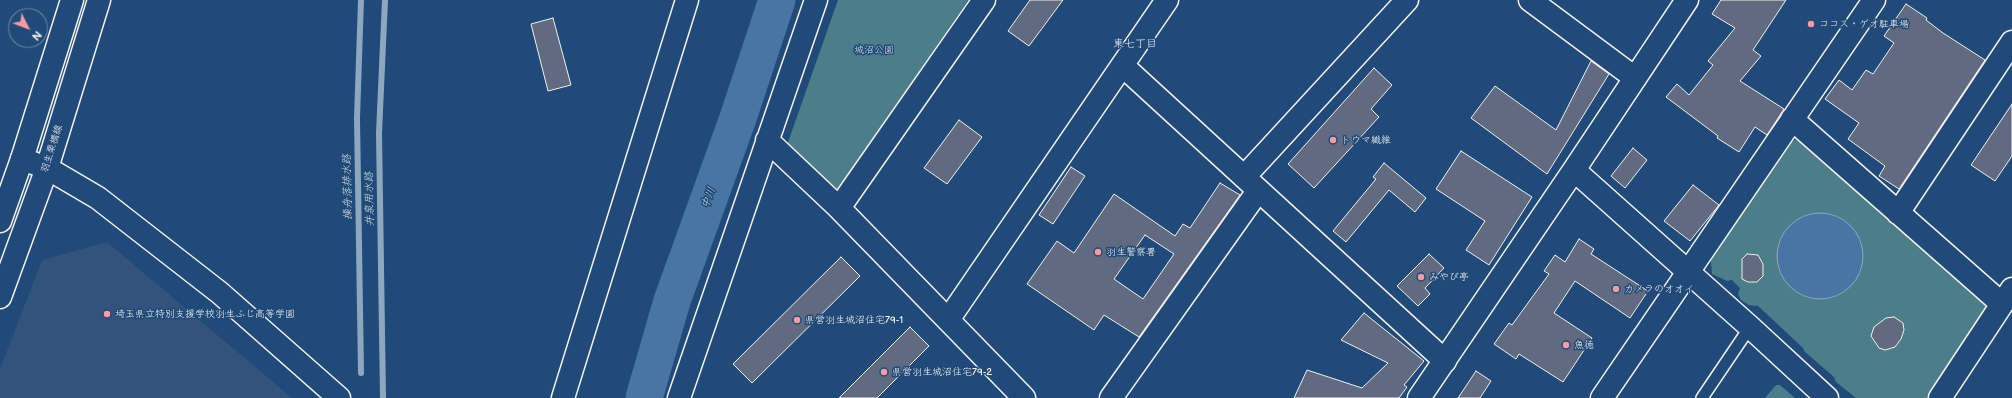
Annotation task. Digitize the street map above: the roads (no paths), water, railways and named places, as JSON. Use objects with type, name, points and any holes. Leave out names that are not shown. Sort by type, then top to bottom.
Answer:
[{"type":"street","points":[[0,221],[22,160],[72,0]]},
{"type":"street","name":"羽生栗橋線","points":[[0,297],[47,168],[99,0]]},
{"type":"street","points":[[563,398],[687,0]]},
{"type":"street","points":[[679,398],[816,0]]},
{"type":"street","points":[[839,208],[984,0]]},
{"type":"street","points":[[948,320],[1167,0]]},
{"type":"street","points":[[1111,398],[1251,184],[1407,0]]},
{"type":"street","points":[[1530,0],[1635,78]]},
{"type":"street","points":[[1419,398],[1574,170],[1687,0]]},
{"type":"street","points":[[1602,398],[1874,0]]},
{"type":"street","points":[[1898,212],[2012,42]]},
{"type":"street","points":[[1123,66],[1445,361]]},
{"type":"street","points":[[1792,119],[1898,212],[2007,297],[1940,398]]},
{"type":"street","points":[[768,140],[839,208],[1024,398]]},
{"type":"street","points":[[22,160],[47,168],[98,198],[214,288],[335,396]]},
{"type":"street","points":[[1574,170],[1750,326],[1827,398]]},
{"type":"lane","points":[[1702,398],[1750,326]]},
{"type":"waterway","name":"操舟落排水路","points":[[361,0],[357,118],[361,373]]},
{"type":"waterway","name":"井泉用水路","points":[[383,398],[379,133],[385,0]]},
{"type":"waterway","name":"中川","points":[[644,398],[672,301],[738,118],[777,0]]},
{"type":"place","name":"ココス・ゲオ駐車場","points":[[1811,24]]},
{"type":"place","name":"トウマ繊維","points":[[1333,140]]},
{"type":"place","name":"羽生警察署","points":[[1098,252]]},
{"type":"place","name":"みやび亭","points":[[1421,277]]},
{"type":"place","name":"カメラのオオイ","points":[[1616,289]]},
{"type":"place","name":"埼玉県立特別支援学校羽生ふじ高等学園","points":[[107,314]]},
{"type":"place","name":"県営羽生城沼住宅79-1","points":[[797,320]]},
{"type":"place","name":"魚徳","points":[[1566,345]]},
{"type":"place","name":"県営羽生城沼住宅79-2","points":[[884,372]]},
{"type":"district","name":"東七丁目","points":[[1135,44]]},
{"type":"park label","name":"城沼公園","points":[[874,50]]}]
